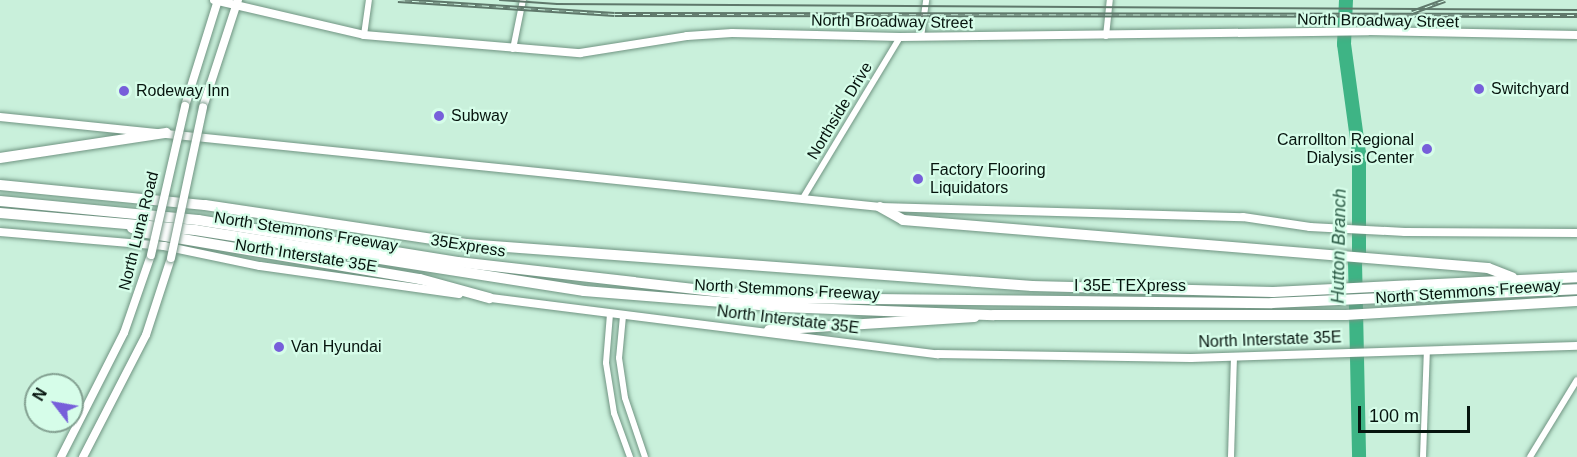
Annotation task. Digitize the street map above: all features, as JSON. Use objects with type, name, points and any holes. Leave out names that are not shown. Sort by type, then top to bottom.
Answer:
[{"type":"highway","points":[[0,158],[166,133]]},
{"type":"highway","name":"North Stemmons Freeway","points":[[0,185],[205,205],[466,244],[592,256],[1032,286],[1272,298],[1515,278],[1577,277]]},
{"type":"highway","name":"35Express","points":[[0,201],[198,220],[458,262],[683,288]]},
{"type":"highway","points":[[880,207],[903,220],[1488,268],[1515,278]]},
{"type":"highway","name":"North Stemmons Freeway","points":[[0,213],[195,230],[584,291],[781,307],[994,315],[1346,315],[1577,301]]},
{"type":"highway","points":[[118,222],[147,233],[420,279],[489,298]]},
{"type":"highway","name":"I 35E TEXpress","points":[[683,288],[775,298],[1272,298],[1577,289]]},
{"type":"highway","points":[[769,330],[938,322],[994,315]]},
{"type":"main road","name":"North Luna Road","points":[[61,457],[124,333],[151,255],[184,106],[216,0]]},
{"type":"main road","points":[[83,457],[146,334],[171,258],[203,107],[237,3]]},
{"type":"main road","points":[[0,117],[738,195],[802,198],[880,207],[1243,217],[1323,228],[1384,231],[1577,233]]},
{"type":"main road","name":"North Interstate 35E","points":[[0,232],[164,246],[260,266],[489,298],[623,316],[769,330],[937,354],[1234,357],[1329,351],[1577,346]]},
{"type":"street","name":"North Broadway Street","points":[[216,0],[237,3],[364,35],[580,53],[716,34],[921,37],[1368,31],[1577,35]]},
{"type":"street","points":[[364,35],[369,0]]},
{"type":"street","points":[[513,49],[523,0]]},
{"type":"street","points":[[921,37],[926,0]]},
{"type":"street","points":[[1106,36],[1110,0]]},
{"type":"street","name":"Northside Drive","points":[[802,198],[900,37]]},
{"type":"street","points":[[610,314],[606,363],[614,413],[630,457]]},
{"type":"street","points":[[623,316],[619,358],[624,398],[645,457]]},
{"type":"street","points":[[1423,457],[1426,350]]},
{"type":"street","points":[[1231,457],[1234,357]]},
{"type":"street","points":[[1530,457],[1577,380]]},
{"type":"waterway","name":"Hutton Branch","points":[[1346,0],[1344,44],[1359,153],[1359,253],[1355,262],[1359,457]]},
{"type":"tram line","points":[[500,0],[557,4],[1577,10]]},
{"type":"railway","points":[[398,0],[615,14],[1577,15]]},
{"type":"railway","points":[[1412,12],[1445,0]]},
{"type":"place","name":"Switchyard","points":[[1479,89]]},
{"type":"place","name":"Rodeway Inn","points":[[124,91]]},
{"type":"place","name":"Subway","points":[[439,116]]},
{"type":"place","name":"Carrollton Regional Dialysis Center","points":[[1427,149]]},
{"type":"place","name":"Factory Flooring Liquidators","points":[[918,179]]},
{"type":"place","name":"Van Hyundai","points":[[279,347]]}]
